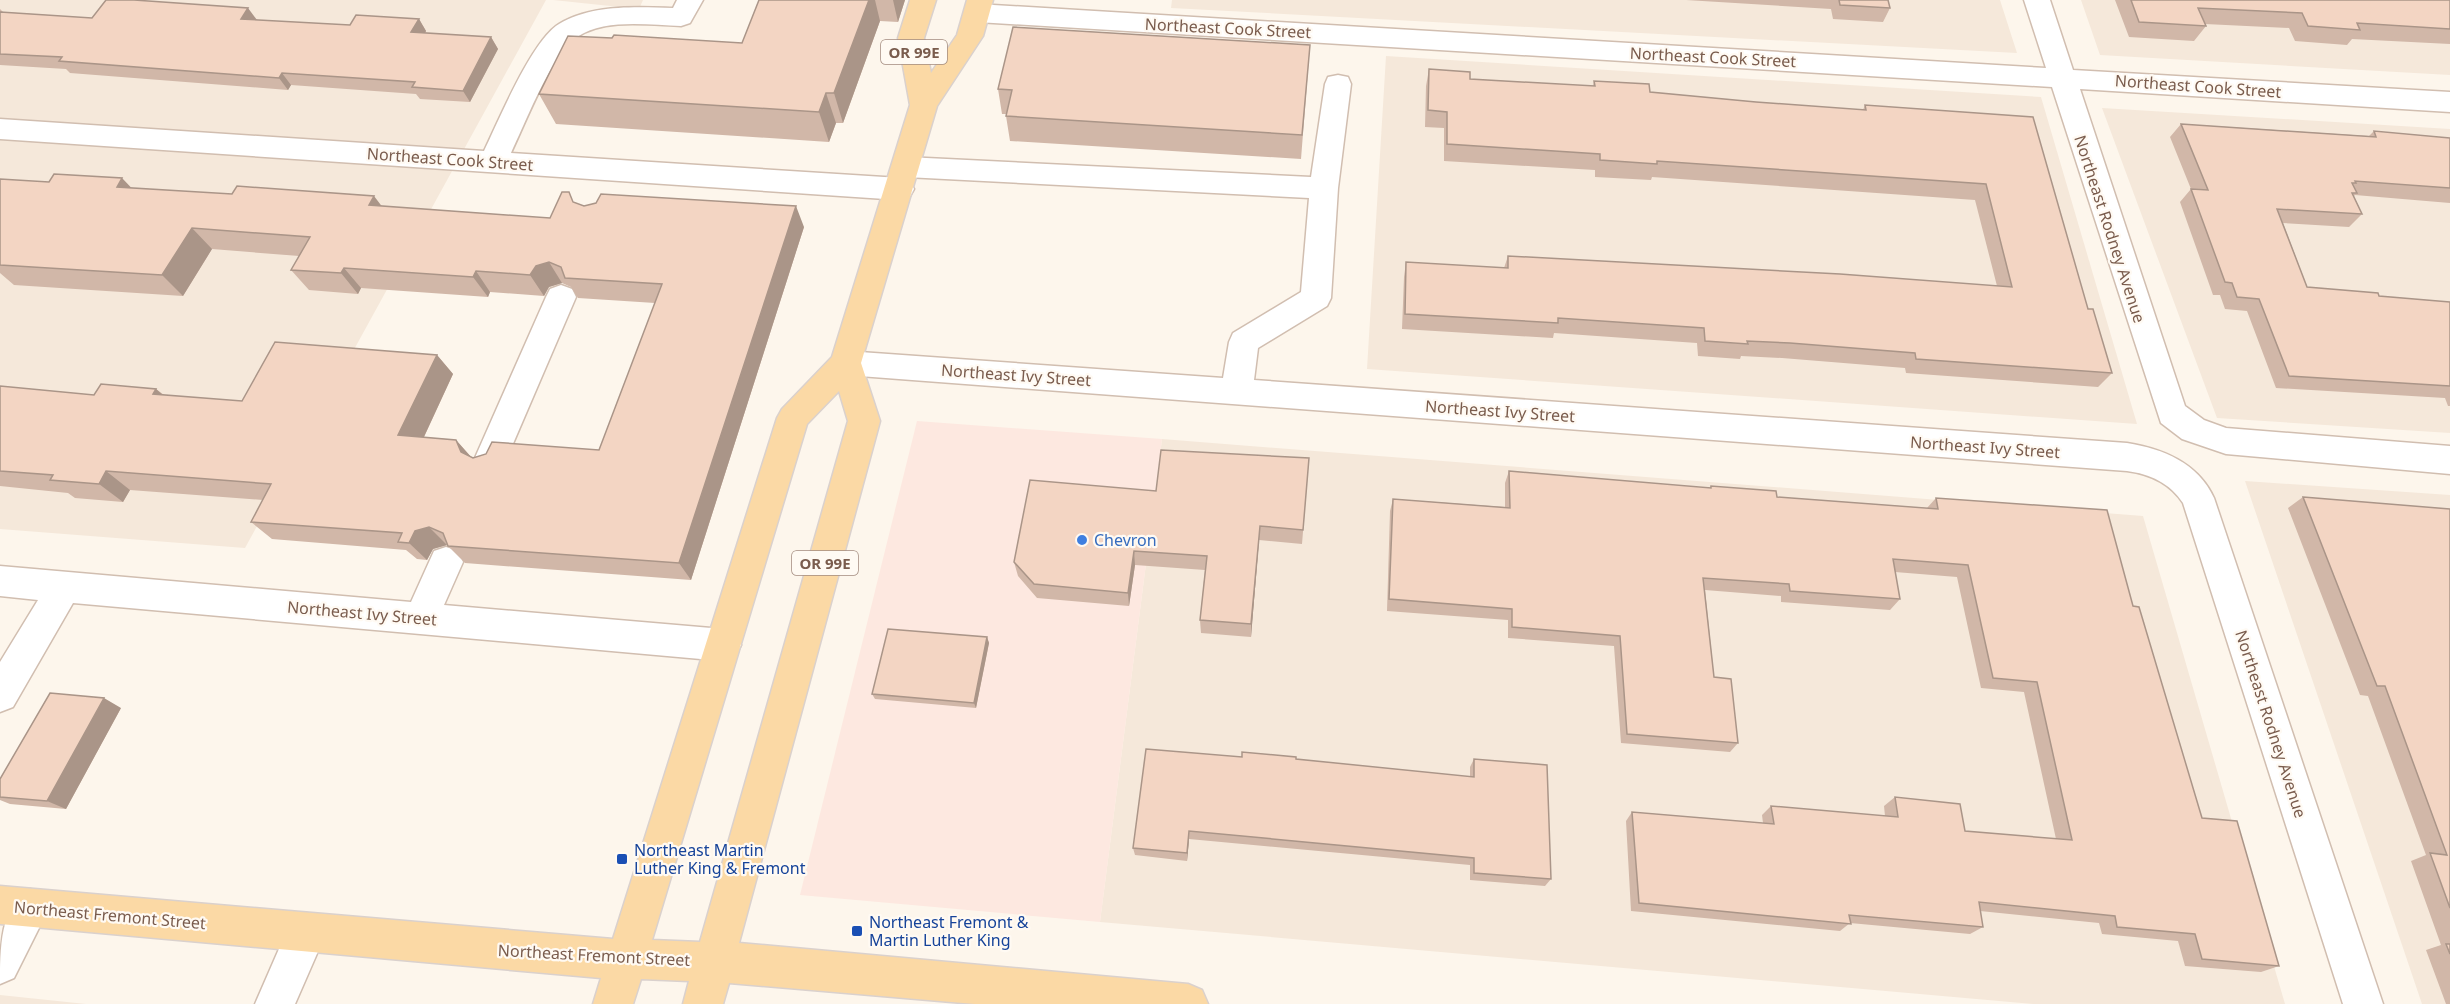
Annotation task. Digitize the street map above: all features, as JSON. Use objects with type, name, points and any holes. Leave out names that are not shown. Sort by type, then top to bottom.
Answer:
[{"type":"main road","name":"OR 99E","points":[[923,0],[911,38],[924,105]]},
{"type":"main road","name":"OR 99E","points":[[613,1004],[793,418],[846,363],[924,105],[970,36],[978,7]]},
{"type":"main road","name":"OR 99E","points":[[703,1004],[864,421],[846,363]]},
{"type":"main road","name":"Northeast Fremont Street","points":[[15,907],[576,957],[714,962],[966,994],[1188,1004]]},
{"type":"street","points":[[492,162],[544,59],[565,31],[616,15],[681,17],[690,0]]},
{"type":"street","name":"Northeast Rodney Avenue","points":[[2037,0],[2168,407],[2185,426],[2210,438],[2242,444],[2450,460]]},
{"type":"street","name":"Northeast Cook Street","points":[[978,7],[2450,102]]},
{"type":"street","points":[[1236,392],[1244,342],[1316,298],[1324,188],[1338,84]]},
{"type":"street","name":"Northeast Cook Street","points":[[0,129],[617,170],[1324,188]]},
{"type":"street","points":[[605,196],[617,170]]},
{"type":"street","points":[[490,460],[561,297]]},
{"type":"street","name":"Northeast Ivy Street","points":[[846,363],[2127,457],[2154,463]]},
{"type":"street","name":"Northeast Rodney Avenue","points":[[2154,463],[2182,478],[2192,487],[2198,498],[2363,1004]]},
{"type":"street","points":[[421,618],[446,562]]},
{"type":"street","name":"Northeast Ivy Street","points":[[0,581],[723,645]]},
{"type":"street","points":[[0,695],[64,586]]},
{"type":"street","points":[[0,964],[15,907]]},
{"type":"street","points":[[275,1004],[306,933]]},
{"type":"shaded area","points":[[0,0],[546,0],[245,548],[0,529]]},
{"type":"shaded area","points":[[553,0],[643,0],[639,9]]},
{"type":"shaded area","points":[[1172,0],[2000,0],[2017,53],[1171,8]]},
{"type":"shaded area","points":[[2081,0],[2450,0],[2450,75],[2100,55]]},
{"type":"shaded area","points":[[1386,56],[2041,97],[2137,424],[1367,369]]},
{"type":"shaded area","points":[[2102,108],[2450,129],[2450,433],[2217,418]]},
{"type":"shaded area","points":[[917,421],[1162,439],[1100,922],[800,895]]},
{"type":"shaded area","points":[[1162,439],[2143,516],[2285,1004],[2033,1004],[1100,922]]},
{"type":"shaded area","points":[[2245,481],[2450,495],[2450,1004],[2422,1004]]},
{"type":"shaded area","points":[[0,995],[86,1004],[0,1004]]},
{"type":"building","points":[[106,0],[248,8],[241,19],[350,25],[356,15],[419,19],[411,32],[491,37],[463,91],[412,87],[415,82],[282,73],[279,78],[59,61],[62,57],[0,54],[0,12],[92,18]]},
{"type":"building","points":[[759,0],[869,0],[834,93],[826,93],[819,112],[539,94],[568,36],[612,38],[614,35],[742,43]]},
{"type":"building","points":[[1839,0],[1888,0],[1890,8],[1840,5]]},
{"type":"building","points":[[2131,0],[2450,0],[2450,29],[2357,23],[2360,30],[2308,26],[2302,13],[2198,8],[2206,26],[2139,22]]},
{"type":"building","points":[[1013,27],[1310,45],[1302,135],[1006,116],[1012,90],[998,89]]},
{"type":"building","points":[[1429,69],[1470,72],[1470,79],[1595,86],[1594,81],[1649,84],[1650,92],[1756,102],[1866,110],[1865,105],[2033,117],[2088,309],[2093,309],[2112,373],[1916,359],[1915,353],[1790,343],[1747,341],[1748,344],[1705,341],[1704,328],[1558,318],[1558,323],[1405,314],[1406,262],[1508,268],[1508,256],[1840,274],[2012,287],[1986,184],[1657,161],[1657,164],[1600,160],[1600,154],[1447,144],[1447,112],[1428,110]]},
{"type":"building","points":[[2181,124],[2376,137],[2374,131],[2450,138],[2450,188],[2355,181],[2356,183],[2352,183],[2357,193],[2352,193],[2362,214],[2277,209],[2307,287],[2450,302],[2450,386],[2289,376],[2259,299],[2237,297],[2232,283],[2225,282],[2191,189],[2208,190]]},
{"type":"building","points":[[54,174],[122,178],[117,187],[232,194],[237,186],[374,196],[369,205],[550,218],[562,192],[569,192],[573,202],[584,206],[596,203],[601,194],[796,206],[679,563],[448,546],[443,533],[429,527],[415,531],[409,543],[398,542],[402,533],[251,522],[271,484],[106,471],[99,484],[50,480],[53,475],[0,471],[0,386],[94,395],[101,384],[156,389],[153,394],[242,401],[275,342],[437,355],[398,435],[456,440],[461,452],[473,458],[486,454],[492,442],[599,450],[662,284],[565,278],[561,267],[549,262],[536,266],[530,275],[476,271],[473,277],[344,268],[341,273],[291,270],[310,237],[192,228],[162,275],[0,265],[0,179],[49,182]]},
{"type":"building","points":[[1161,450],[1309,458],[1303,530],[1260,526],[1251,624],[1200,620],[1207,556],[1134,551],[1128,593],[1034,584],[1014,562],[1030,480],[1156,491]]},
{"type":"building","points":[[1509,471],[1711,488],[1711,486],[1776,491],[1777,497],[1938,509],[1936,498],[2107,510],[2133,606],[2139,607],[2202,818],[2237,821],[2279,966],[2202,959],[2195,934],[2117,927],[2115,916],[1979,902],[1983,927],[1849,915],[1851,924],[1639,903],[1632,812],[1774,824],[1771,806],[1898,817],[1895,797],[1960,804],[1965,831],[2072,840],[2037,682],[1993,678],[1968,565],[1893,559],[1900,599],[1790,591],[1789,584],[1703,578],[1714,677],[1731,679],[1738,743],[1627,734],[1620,636],[1512,627],[1512,609],[1389,599],[1393,499],[1510,508]]},
{"type":"building","points":[[2303,497],[2450,509],[2450,908],[2430,853],[2447,855],[2385,686],[2377,686]]},
{"type":"building","points":[[888,629],[987,637],[974,703],[872,694]]},
{"type":"building","points":[[50,693],[104,698],[47,801],[0,797],[0,779]]},
{"type":"building","points":[[1146,749],[1242,757],[1242,752],[1474,777],[1474,759],[1547,765],[1551,879],[1474,873],[1474,858],[1189,831],[1187,853],[1133,848]]},
{"type":"place","name":"Chevron","points":[[1082,540]]},
{"type":"place","name":"Northeast Martin Luther King & Fremont","points":[[622,859]]},
{"type":"place","name":"Northeast Fremont & Martin Luther King","points":[[857,931]]}]
